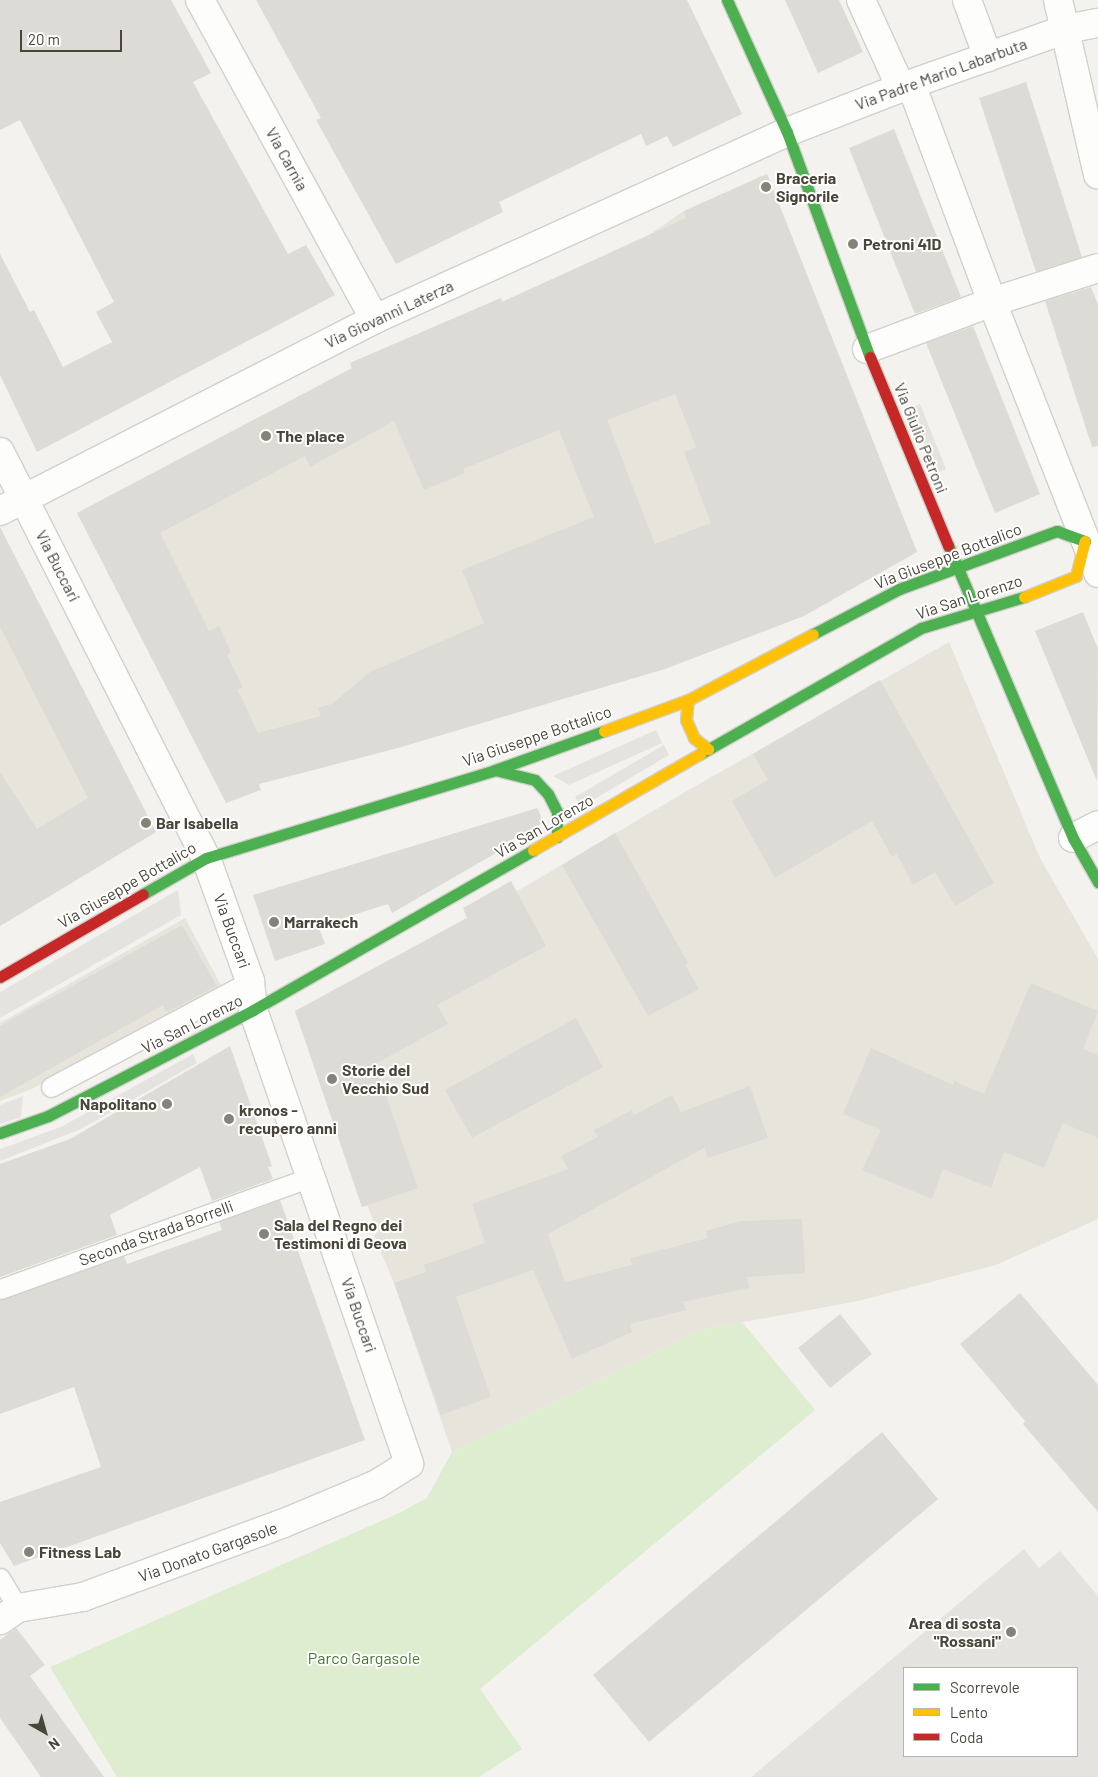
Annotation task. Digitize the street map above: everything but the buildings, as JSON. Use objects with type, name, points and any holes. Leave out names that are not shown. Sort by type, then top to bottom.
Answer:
[{"type":"main road","name":"Via Giulio Petroni","points":[[727,0],[787,132],[867,348],[976,611],[1073,838],[1098,882]]},
{"type":"main road","name":"Via Giuseppe Bottalico","points":[[0,977],[206,858],[495,770],[688,700],[899,589],[1057,531],[1092,538]]},
{"type":"main road","name":"Via San Lorenzo","points":[[0,1133],[48,1116],[253,1010],[921,628],[1032,594],[1076,576],[1092,538]]},
{"type":"main road","points":[[688,700],[686,720],[694,738],[708,749]]},
{"type":"main road","points":[[495,770],[534,780],[548,794],[557,812],[557,837]]},
{"type":"street","name":"Via Carnia","points":[[200,0],[375,319]]},
{"type":"street","points":[[862,0],[906,86],[992,302],[1092,538],[1098,574]]},
{"type":"street","points":[[967,0],[988,57]]},
{"type":"street","points":[[1058,0],[1066,28],[1098,174]]},
{"type":"street","name":"Via Padre Mario Labarbuta","points":[[787,132],[906,86],[1066,28],[1098,23]]},
{"type":"street","name":"Via Giovanni Laterza","points":[[0,511],[375,319],[787,132]]},
{"type":"street","points":[[867,348],[992,302],[1098,268]]},
{"type":"street","name":"Via Buccari","points":[[0,452],[206,858],[250,981],[253,1010],[409,1464]]},
{"type":"street","points":[[1073,838],[1098,825]]},
{"type":"street","name":"Via Donato Gargasole","points":[[9,1614],[83,1597],[165,1568],[284,1523],[366,1489],[409,1464]]},
{"type":"lane","points":[[51,1087],[250,981]]},
{"type":"lane","name":"Seconda Strada Borrelli","points":[[0,1290],[311,1178]]},
{"type":"lane","points":[[0,1578],[9,1614]]},
{"type":"shaded area","points":[[767,174],[917,552],[674,665],[394,749],[259,784],[77,513],[352,369],[350,363],[501,298],[502,302],[647,236],[684,211]]},
{"type":"shaded area","points":[[920,404],[946,469],[936,474],[910,408]]},
{"type":"shaded area","points":[[11,549],[156,832],[0,926],[0,554]]},
{"type":"shaded area","points":[[949,642],[1040,858],[1098,959],[1098,1219],[996,1265],[858,1301],[701,1330],[452,1452],[394,1283],[374,1235],[378,1232],[367,1205],[362,1207],[295,1011],[526,886],[687,791]]},
{"type":"shaded area","points":[[656,730],[662,743],[569,785],[553,776]]},
{"type":"shaded area","points":[[664,745],[669,755],[581,807],[575,797]]},
{"type":"shaded area","points":[[178,890],[181,915],[0,1018],[0,992]]},
{"type":"shaded area","points":[[185,918],[223,989],[32,1089],[0,1101],[0,1023]]},
{"type":"shaded area","points":[[193,1054],[197,1063],[81,1129],[0,1161],[0,1149],[61,1127]]},
{"type":"shaded area","points":[[23,1096],[21,1117],[0,1124],[0,1105]]},
{"type":"shaded area","name":"Area di sosta \"Rossani\"","points":[[1024,1549],[1039,1568],[1060,1551],[1098,1596],[1098,1777],[751,1777]]},
{"type":"green space","name":"Parco Gargasole","points":[[742,1322],[815,1410],[480,1689],[522,1749],[479,1777],[117,1777],[50,1667],[399,1513],[427,1498],[452,1452],[701,1330]]},
{"type":"traffic: fast","points":[[727,0],[787,132],[870,357]]},
{"type":"traffic: fast","points":[[813,634],[899,589],[1057,531],[1085,541]]},
{"type":"traffic: fast","points":[[948,545],[1073,838],[1098,882]]},
{"type":"traffic: fast","points":[[700,754],[921,628],[1024,597]]},
{"type":"traffic: fast","points":[[143,894],[206,858],[495,770],[604,731]]},
{"type":"traffic: fast","points":[[495,770],[535,780],[548,794],[557,812],[557,837]]},
{"type":"traffic: fast","points":[[0,1133],[48,1116],[253,1010],[533,850]]},
{"type":"traffic: slow","points":[[1024,597],[1076,576],[1085,541]]},
{"type":"traffic: slow","points":[[604,731],[688,700],[813,634]]},
{"type":"traffic: slow","points":[[688,700],[686,720],[694,738],[708,749]]},
{"type":"traffic: slow","points":[[533,850],[700,754]]},
{"type":"traffic: jam","points":[[870,357],[948,545]]},
{"type":"traffic: jam","points":[[0,977],[143,894]]},
{"type":"place","name":"Braceria Signorile","points":[[766,187]]},
{"type":"place","name":"Petroni 41D","points":[[853,244]]},
{"type":"place","name":"The place","points":[[266,436]]},
{"type":"place","name":"Bar Isabella","points":[[146,823]]},
{"type":"place","name":"Marrakech","points":[[274,922]]},
{"type":"place","name":"Storie del Vecchio Sud","points":[[332,1079]]},
{"type":"place","name":"Napolitano","points":[[167,1104]]},
{"type":"place","name":"kronos - recupero anni","points":[[229,1119]]},
{"type":"place","name":"Sala del Regno dei Testimoni di Geova","points":[[264,1234]]},
{"type":"place","name":"Fitness Lab","points":[[29,1552]]},
{"type":"place","name":"Area di sosta \"Rossani\"","points":[[1011,1632]]}]
